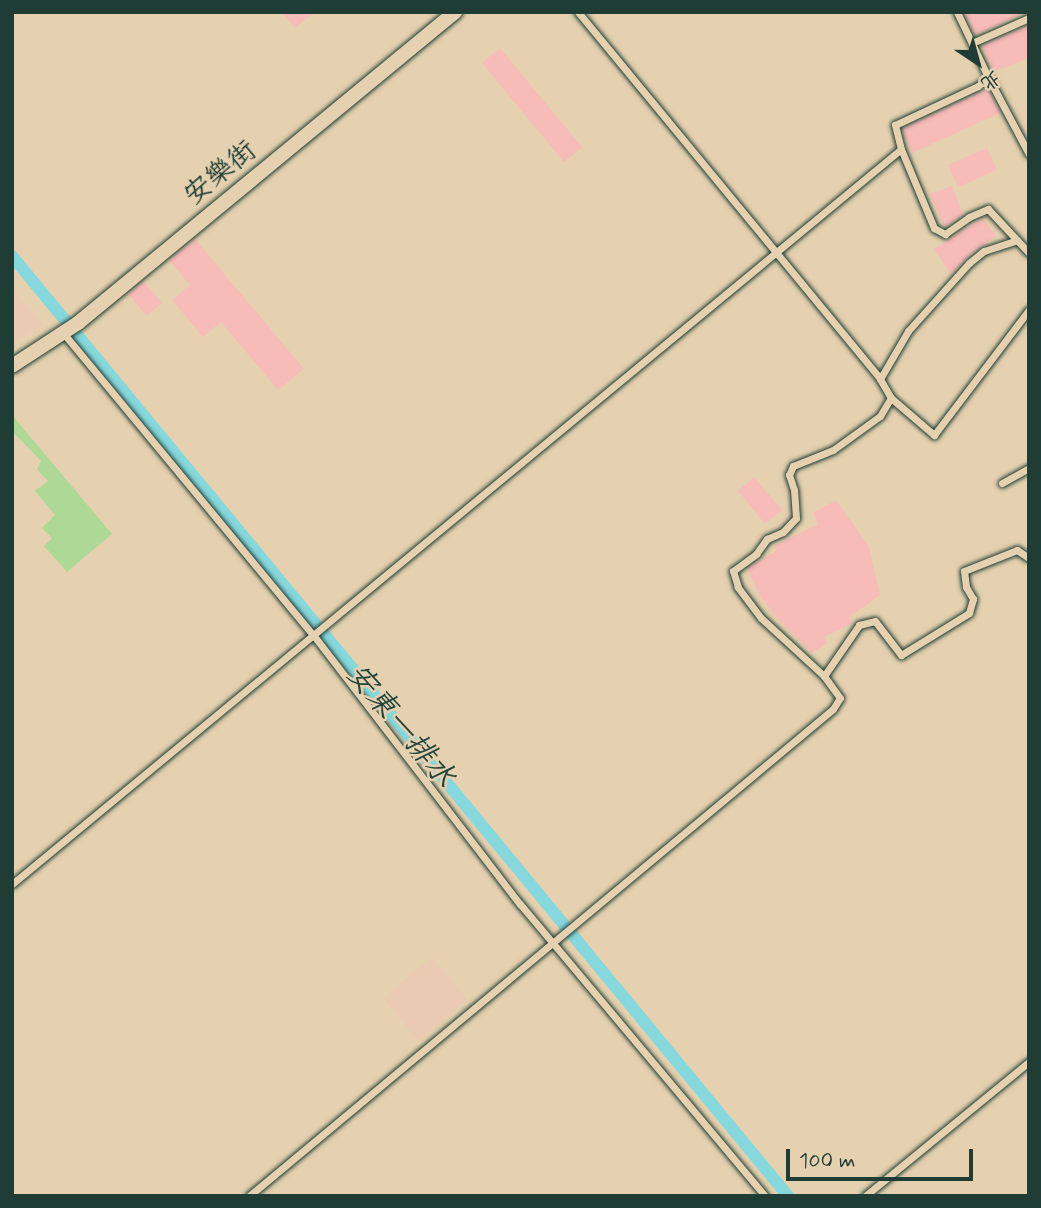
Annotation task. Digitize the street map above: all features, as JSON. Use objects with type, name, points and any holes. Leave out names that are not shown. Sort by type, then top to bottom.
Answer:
[{"type":"street","name":"安樂街","points":[[12,366],[64,334],[455,12]]},
{"type":"lane","points":[[578,12],[880,379],[891,398],[934,435],[1029,310]]},
{"type":"lane","points":[[957,12],[1029,154]]},
{"type":"lane","points":[[972,43],[1029,19]]},
{"type":"lane","points":[[988,77],[978,86],[895,125],[901,149],[934,228],[945,234],[969,217],[988,209],[1029,253]]},
{"type":"lane","points":[[12,884],[901,149]]},
{"type":"lane","points":[[880,379],[908,331],[969,263],[984,251],[1017,240]]},
{"type":"lane","points":[[64,334],[314,636],[554,944],[765,1196]]},
{"type":"lane","points":[[249,1196],[833,709],[840,698],[824,677],[761,618],[738,587],[733,570],[756,554],[766,539],[783,532],[796,518],[794,490],[789,475],[793,466],[832,450],[880,416],[891,398]]},
{"type":"lane","points":[[1002,484],[1029,468]]},
{"type":"lane","points":[[824,677],[859,625],[875,621],[901,655],[969,613],[973,599],[966,587],[964,571],[1017,550],[1029,558]]},
{"type":"lane","points":[[865,1196],[1029,1062]]},
{"type":"shaded area","points":[[12,288],[43,325],[18,341],[12,334]]},
{"type":"shaded area","points":[[432,957],[467,999],[418,1040],[383,998]]},
{"type":"green space","points":[[12,415],[112,534],[67,572],[44,546],[52,538],[42,528],[55,515],[35,491],[48,481],[37,469],[41,461],[12,431]]},
{"type":"building","points":[[282,12],[315,12],[295,28]]},
{"type":"building","points":[[964,12],[1026,12],[975,35]]},
{"type":"building","points":[[1029,25],[1029,58],[993,72],[982,45]]},
{"type":"building","points":[[500,48],[582,147],[564,162],[482,63]]},
{"type":"building","points":[[988,89],[1000,113],[912,153],[902,128]]},
{"type":"building","points":[[987,148],[997,170],[958,187],[948,165]]},
{"type":"building","points":[[952,186],[963,214],[945,227],[930,194]]},
{"type":"building","points":[[983,218],[996,236],[970,254],[951,274],[934,249]]},
{"type":"building","points":[[195,239],[304,369],[278,390],[221,322],[203,337],[172,300],[190,285],[169,260]]},
{"type":"building","points":[[144,281],[162,303],[147,316],[128,294]]},
{"type":"building","points":[[754,477],[782,510],[765,524],[738,491]]},
{"type":"building","points":[[836,500],[869,547],[880,595],[849,617],[853,623],[824,637],[827,643],[812,653],[777,618],[758,593],[747,568],[776,551],[774,546],[818,524],[813,513]]},
{"type":"waterway","name":"安東一排水","points":[[12,256],[788,1196]]}]
